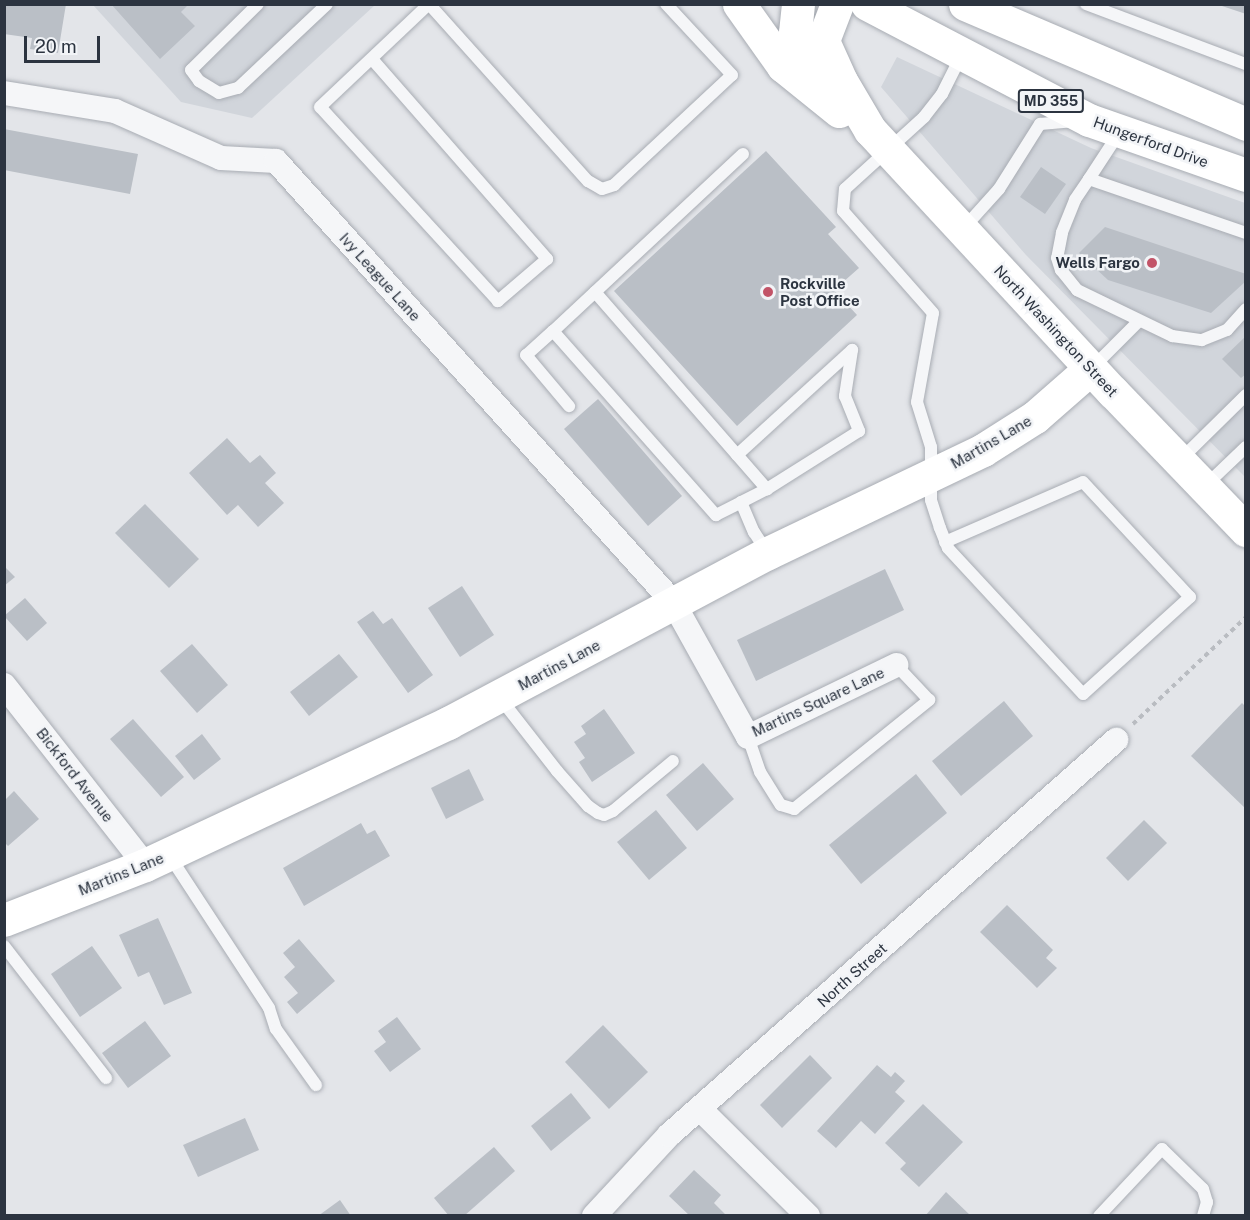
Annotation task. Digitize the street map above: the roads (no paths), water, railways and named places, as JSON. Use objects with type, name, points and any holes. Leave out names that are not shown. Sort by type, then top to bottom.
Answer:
[{"type":"street","points":[[739,4],[783,66],[838,111]]},
{"type":"street","name":"North Washington Street","points":[[798,4],[795,33],[805,64],[838,111],[879,140]]},
{"type":"street","name":"North Washington Street","points":[[837,4],[823,40],[841,81],[879,140],[1091,369],[1245,530]]},
{"type":"street","name":"Hungerford Drive","points":[[867,4],[1089,120],[1245,175]]},
{"type":"street","points":[[965,4],[1245,124]]},
{"type":"street","name":"Ivy League Lane","points":[[4,93],[115,111],[221,158],[276,161],[673,602]]},
{"type":"street","name":"Martins Lane","points":[[4,920],[157,860],[499,698],[673,602],[768,553],[931,476],[1010,435],[1057,400],[1091,369]]},
{"type":"street","name":"Martins Square Lane","points":[[673,602],[748,737],[896,665]]},
{"type":"street","name":"Bickford Avenue","points":[[4,685],[157,860]]},
{"type":"street","name":"North Street","points":[[594,1215],[669,1135],[1116,741]]},
{"type":"street","points":[[700,1109],[808,1215]]},
{"type":"lane","points":[[258,4],[191,70],[199,81],[219,93],[238,88],[327,4]]},
{"type":"lane","points":[[372,59],[547,259],[498,301],[320,107],[428,5],[588,181],[602,189],[614,185],[732,75],[666,4]]},
{"type":"lane","points":[[1086,4],[1245,64]]},
{"type":"lane","points":[[945,542],[1083,482],[1190,597],[1083,694],[948,548],[945,542],[931,500],[931,447],[918,402],[933,313],[843,211],[845,189],[879,140],[924,117],[942,94],[962,55]]},
{"type":"lane","points":[[962,230],[999,189],[1040,124],[1089,120]]},
{"type":"lane","points":[[1120,132],[1075,200],[1062,233],[1057,258],[1061,270],[1077,290],[1172,336],[1202,340],[1227,330],[1245,309]]},
{"type":"lane","points":[[569,406],[526,355],[743,154]]},
{"type":"lane","points":[[1089,179],[1245,233]]},
{"type":"lane","points":[[595,292],[767,489]]},
{"type":"lane","points":[[1091,369],[1139,321]]},
{"type":"lane","points":[[553,331],[716,515],[767,489],[859,431],[845,396],[852,350],[737,455]]},
{"type":"lane","points":[[1179,461],[1245,395]]},
{"type":"lane","points":[[1204,487],[1245,447]]},
{"type":"lane","points":[[741,502],[754,532],[768,553]]},
{"type":"lane","points":[[748,737],[760,772],[781,805],[794,809],[929,700],[896,665]]},
{"type":"lane","points":[[499,698],[557,771],[588,806],[598,813],[604,815],[613,811],[673,761]]},
{"type":"lane","points":[[157,860],[269,1008],[276,1029],[316,1085]]},
{"type":"lane","points":[[4,946],[106,1078]]},
{"type":"lane","points":[[1099,1215],[1162,1149],[1203,1189],[1207,1202],[1203,1215]]},
{"type":"place","name":"Wells Fargo","points":[[1152,263]]},
{"type":"place","name":"Rockville Post Office","points":[[768,292]]}]
